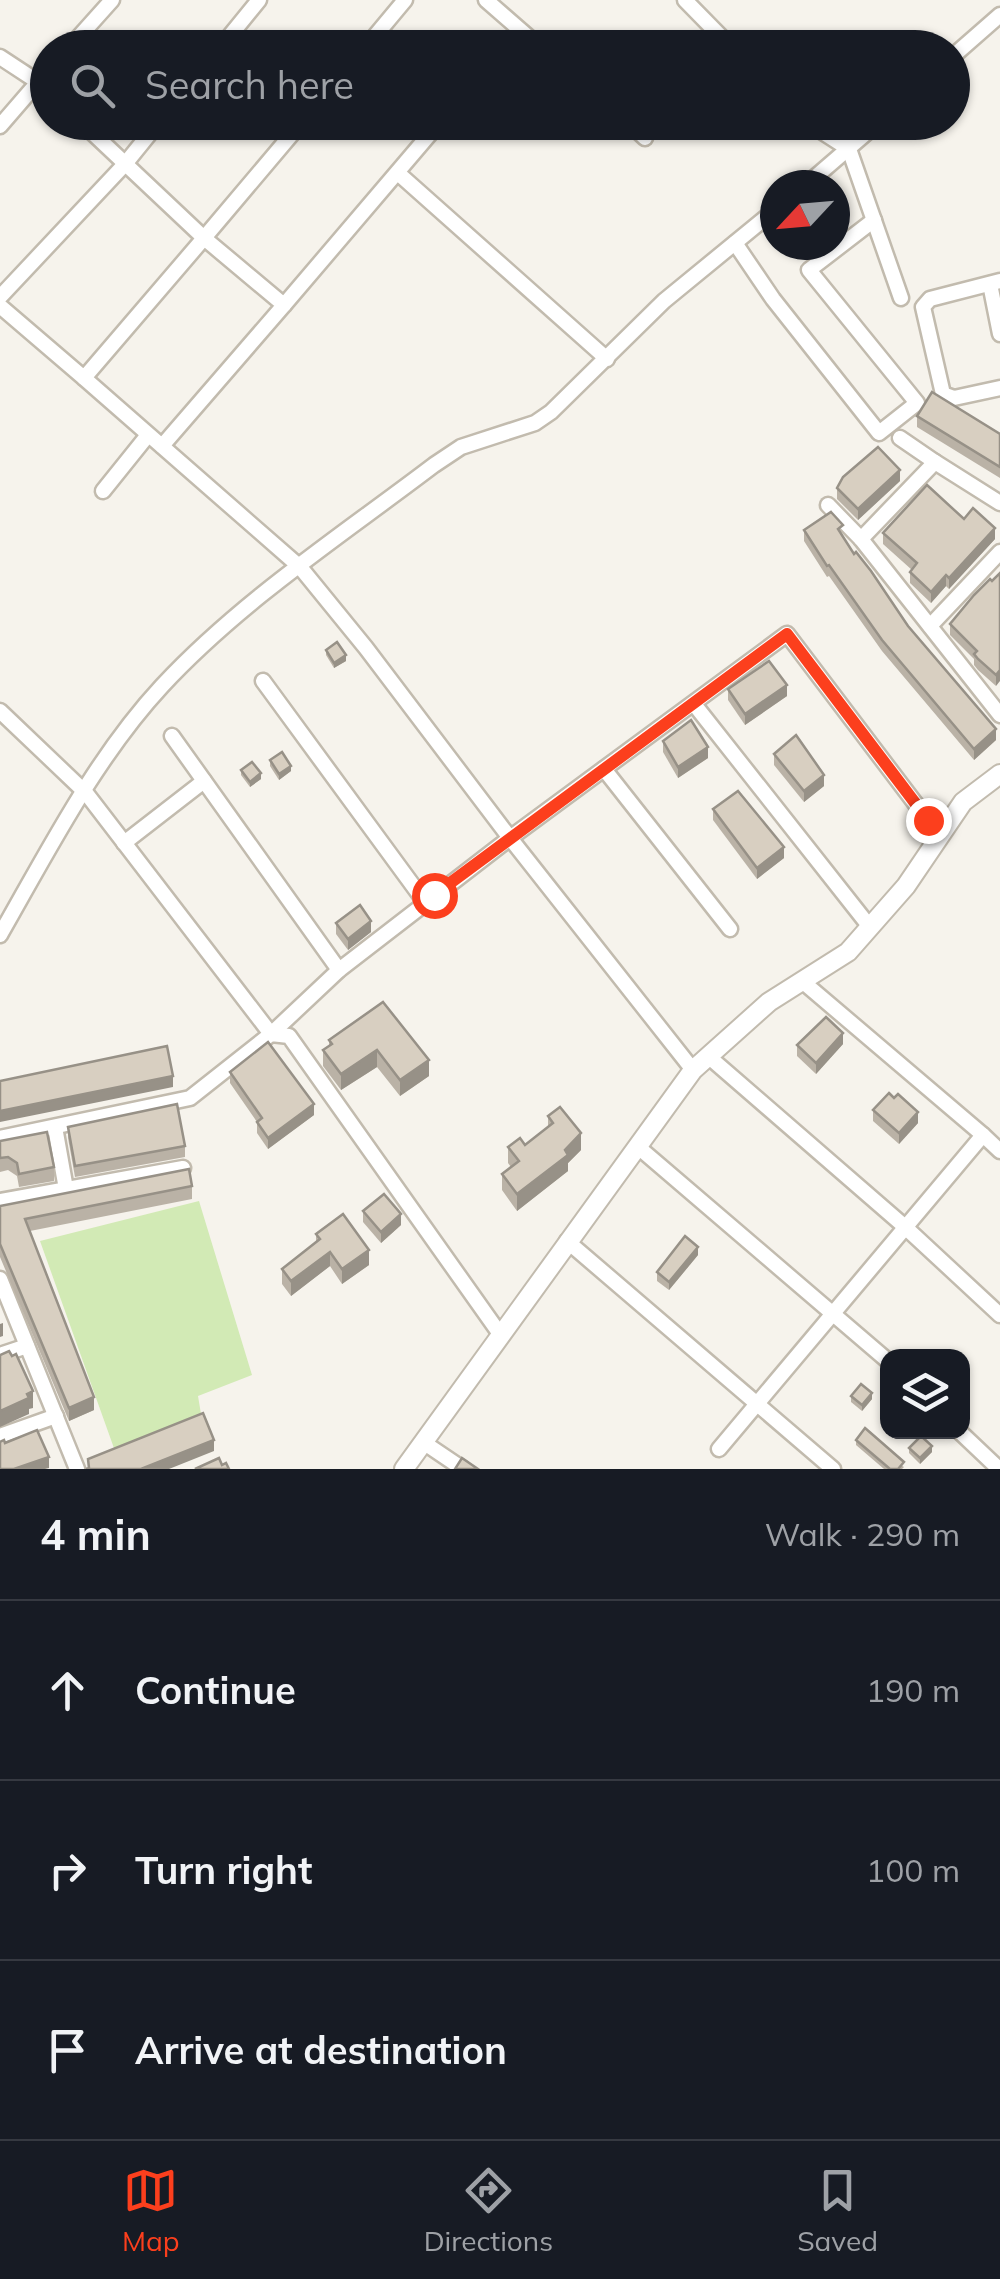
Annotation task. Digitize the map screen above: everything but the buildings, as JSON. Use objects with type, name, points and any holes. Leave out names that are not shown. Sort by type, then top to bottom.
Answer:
[{"type":"street","points":[[85,30],[112,0]]},
{"type":"street","points":[[235,30],[259,0]]},
{"type":"street","points":[[380,30],[405,0]]},
{"type":"street","points":[[486,0],[520,30]]},
{"type":"street","points":[[684,0],[714,30]]},
{"type":"street","points":[[970,41],[1000,14]]},
{"type":"street","points":[[0,57],[30,73]]},
{"type":"street","points":[[0,126],[30,95]]},
{"type":"street","points":[[100,140],[204,238],[284,305]]},
{"type":"street","points":[[0,298],[144,140]]},
{"type":"street","points":[[84,378],[287,140]]},
{"type":"street","points":[[162,446],[426,140]]},
{"type":"street","points":[[835,140],[849,149],[901,298]]},
{"type":"street","points":[[824,170],[859,140]]},
{"type":"street","points":[[399,174],[607,359]]},
{"type":"street","points":[[735,243],[773,299],[879,433],[917,403],[809,270],[874,220]]},
{"type":"street","points":[[0,935],[115,744],[160,688],[206,643],[461,447],[535,424],[607,359],[664,300],[760,222]]},
{"type":"street","points":[[1000,334],[995,283],[925,303],[923,314],[943,394],[954,398],[1000,388]]},
{"type":"street","points":[[0,306],[300,567],[693,1070]]},
{"type":"street","points":[[102,490],[148,435]]},
{"type":"street","points":[[900,438],[1000,503]]},
{"type":"street","points":[[860,539],[934,462]]},
{"type":"street","points":[[828,505],[860,539],[1000,715]]},
{"type":"street","points":[[930,626],[1000,552]]},
{"type":"street","points":[[0,1138],[190,1098],[425,902],[787,634],[940,836]]},
{"type":"street","points":[[263,680],[425,902]]},
{"type":"street","points":[[694,704],[870,927]]},
{"type":"street","points":[[0,711],[86,793],[271,1034],[289,1036],[305,1055],[500,1334]]},
{"type":"street","points":[[172,736],[339,970]]},
{"type":"street","points":[[604,769],[730,929]]},
{"type":"street","points":[[404,1469],[693,1070],[769,1002],[848,952],[906,886],[964,802],[1000,774]]},
{"type":"street","points":[[124,843],[204,781]]},
{"type":"street","points":[[802,981],[1000,1151]]},
{"type":"street","points":[[708,1056],[1000,1314]]},
{"type":"street","points":[[56,1126],[66,1188]]},
{"type":"street","points":[[720,1449],[983,1136]]},
{"type":"street","points":[[637,1146],[880,1354]]},
{"type":"street","points":[[0,1201],[183,1168]]},
{"type":"street","points":[[567,1241],[833,1469]]},
{"type":"street","points":[[0,1278],[77,1469]]},
{"type":"street","points":[[0,1355],[28,1346]]},
{"type":"street","points":[[0,1436],[56,1416]]},
{"type":"street","points":[[967,1439],[999,1469]]},
{"type":"street","points":[[423,1442],[463,1469]]},
{"type":"green space","points":[[199,1201],[252,1375],[198,1396],[201,1414],[115,1451],[40,1241]]},
{"type":"route","points":[[434,895],[787,634],[928,820]]}]
